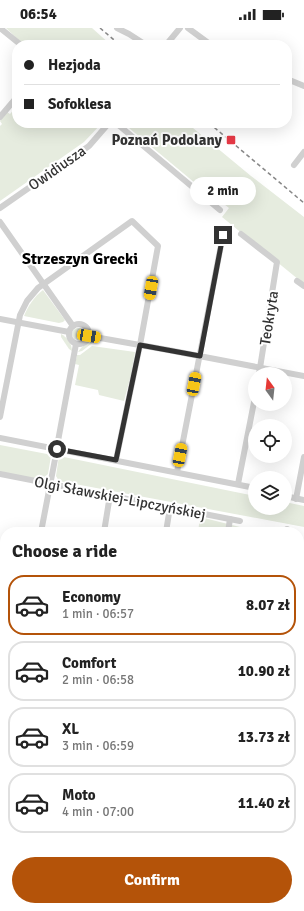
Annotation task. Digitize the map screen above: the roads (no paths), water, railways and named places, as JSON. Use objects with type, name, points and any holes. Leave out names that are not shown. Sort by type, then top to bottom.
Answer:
[{"type":"street","points":[[0,28],[15,40]]},
{"type":"street","points":[[117,28],[138,40]]},
{"type":"street","points":[[170,40],[180,28]]},
{"type":"street","points":[[188,28],[204,40]]},
{"type":"street","points":[[292,81],[304,86]]},
{"type":"street","points":[[1,115],[12,103]]},
{"type":"street","name":"Owidiusza","points":[[0,208],[88,146],[104,128]]},
{"type":"street","points":[[122,128],[220,210]]},
{"type":"street","points":[[294,165],[304,152]]},
{"type":"street","points":[[0,418],[20,315],[27,300],[43,284],[106,241],[132,221],[158,246],[140,345],[116,460]]},
{"type":"street","points":[[0,222],[73,326]]},
{"type":"street","name":"Teokryta","points":[[241,234],[277,262],[261,367]]},
{"type":"street","points":[[176,472],[223,235]]},
{"type":"street","points":[[297,281],[304,286]]},
{"type":"street","points":[[0,319],[69,332]]},
{"type":"street","points":[[81,324],[89,332],[89,336],[84,343],[76,344],[70,339],[69,332],[73,326],[81,324]]},
{"type":"street","points":[[89,336],[200,356],[248,368]]},
{"type":"street","points":[[58,441],[76,344]]},
{"type":"street","points":[[292,375],[304,376]]},
{"type":"street","points":[[238,484],[252,411]]},
{"type":"street","points":[[0,438],[248,486]]},
{"type":"street","points":[[42,527],[57,449]]},
{"type":"street","points":[[296,499],[304,457]]},
{"type":"street","name":"Olgi Sławskiej-Lipczyńskiej","points":[[0,474],[240,521]]},
{"type":"street","points":[[105,527],[110,495]]},
{"type":"street","points":[[292,498],[304,500]]},
{"type":"street","points":[[167,527],[170,507]]},
{"type":"street","points":[[229,527],[230,520]]},
{"type":"railway","points":[[100,28],[114,40]]},
{"type":"railway","points":[[215,128],[304,203]]},
{"type":"place","name":"Poznań Podolany","points":[[231,140]]},
{"type":"district","name":"Strzeszyn Grecki","points":[[80,259]]}]
